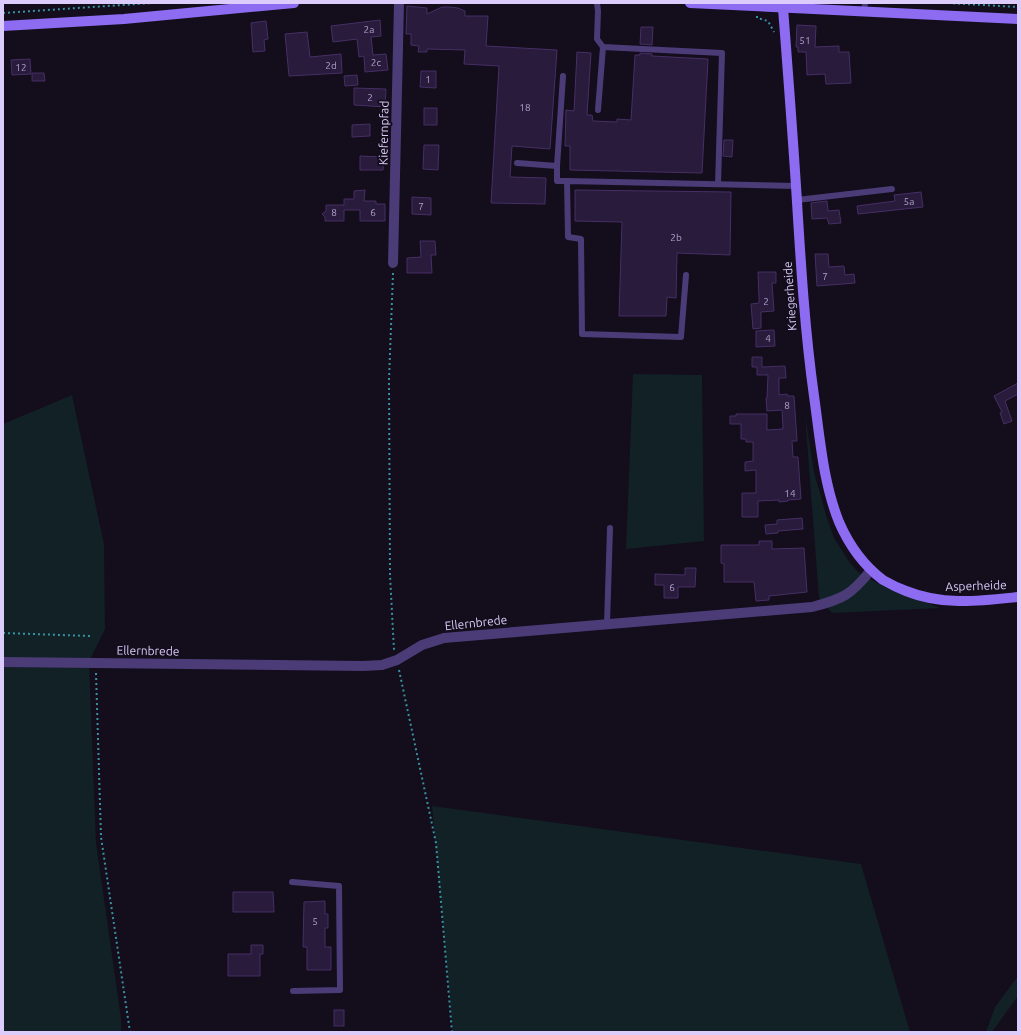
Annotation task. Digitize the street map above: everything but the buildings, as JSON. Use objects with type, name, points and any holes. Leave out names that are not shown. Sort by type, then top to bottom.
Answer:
[{"type":"street","points":[[3,26],[124,19],[252,5],[294,3]]},
{"type":"street","name":"Kiefernpfad","points":[[394,263],[399,3]]},
{"type":"street","points":[[690,3],[783,8],[865,7],[1018,19]]},
{"type":"street","name":"Kriegerheide","points":[[783,8],[808,354],[822,450],[834,506],[844,533],[860,559],[871,570]]},
{"type":"street","name":"Asperheide","points":[[871,570],[884,580],[899,588],[916,595],[933,599],[950,602],[972,602],[1018,597]]},
{"type":"street","name":"Ellernbrede","points":[[3,662],[382,665],[397,660],[422,645],[444,638],[812,607],[833,602],[848,595],[871,570]]},
{"type":"lane","points":[[597,3],[598,39],[603,46],[598,110]]},
{"type":"lane","points":[[603,46],[722,53],[718,184]]},
{"type":"lane","points":[[563,76],[557,181],[796,186]]},
{"type":"lane","points":[[517,163],[557,166]]},
{"type":"lane","points":[[567,181],[568,237],[581,239],[582,334],[681,336],[686,274]]},
{"type":"lane","points":[[797,200],[892,189]]},
{"type":"lane","points":[[607,624],[610,528]]},
{"type":"lane","points":[[292,882],[339,886],[340,990],[293,991]]},
{"type":"path","points":[[3,13],[152,3]]},
{"type":"path","points":[[948,3],[1018,7]]},
{"type":"path","points":[[394,263],[389,380],[390,559],[393,647],[436,843],[452,1032]]},
{"type":"path","points":[[3,633],[90,636]]},
{"type":"path","points":[[96,663],[101,836],[130,1032]]},
{"type":"shaded area","points":[[633,374],[702,375],[704,541],[626,549]]},
{"type":"shaded area","points":[[72,395],[104,544],[105,629],[89,662],[96,843],[121,1018],[121,1032],[3,1032],[3,424]]},
{"type":"shaded area","points":[[805,415],[814,472],[826,515],[834,538],[850,563],[858,572],[881,585],[940,608],[832,613],[819,598]]},
{"type":"shaded area","points":[[432,806],[861,864],[910,1032],[453,1032]]},
{"type":"shaded area","points":[[1018,976],[1018,996],[992,1032],[986,1032],[995,1007]]}]
